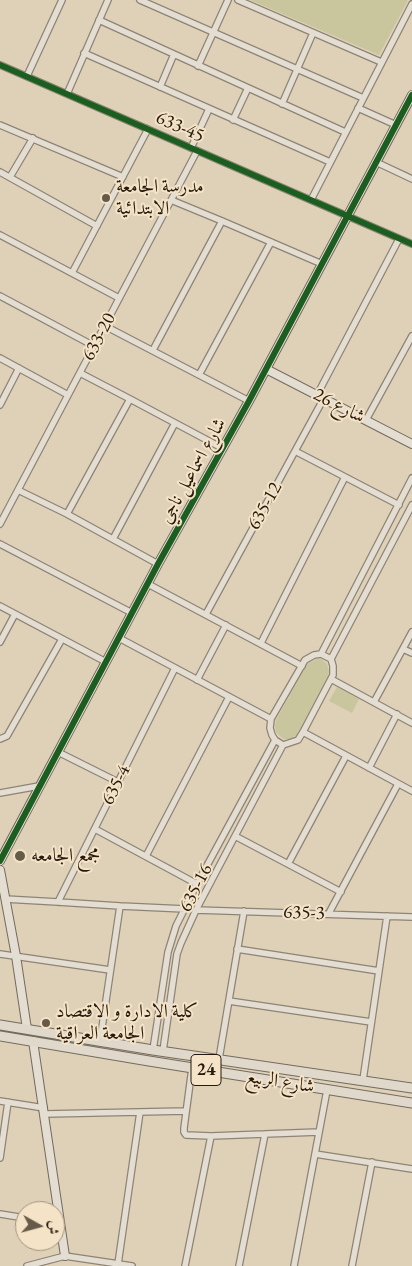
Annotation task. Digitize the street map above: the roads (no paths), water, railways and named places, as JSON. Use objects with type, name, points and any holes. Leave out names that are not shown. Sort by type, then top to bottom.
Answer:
[{"type":"main road","name":"شارع الربيع","points":[[0,1025],[153,1050],[412,1088]]},
{"type":"main road","name":"شارع الربيع","points":[[0,1036],[412,1103]]},
{"type":"main road","points":[[196,1069],[225,1069],[245,1072],[249,1070],[250,1064]]},
{"type":"main road","points":[[259,1079],[261,1072],[265,1070],[308,1072]]},
{"type":"street","points":[[27,76],[62,0]]},
{"type":"street","points":[[67,94],[108,0]]},
{"type":"street","points":[[140,0],[363,98]]},
{"type":"street","points":[[198,66],[228,0]]},
{"type":"street","points":[[238,0],[381,62]]},
{"type":"street","points":[[311,200],[412,4]]},
{"type":"street","points":[[100,20],[346,132]]},
{"type":"street","points":[[282,104],[313,33]]},
{"type":"street","points":[[84,53],[330,162]]},
{"type":"street","points":[[160,87],[174,54]]},
{"type":"street","name":"633-45","points":[[0,64],[412,244]]},
{"type":"street","points":[[233,120],[248,88]]},
{"type":"street","name":"شارع اسماعيل ناجي","points":[[0,861],[158,564],[249,402],[412,95]]},
{"type":"street","points":[[358,108],[396,125]]},
{"type":"street","points":[[191,148],[209,109]]},
{"type":"street","points":[[0,124],[123,177]]},
{"type":"street","points":[[72,273],[148,129]]},
{"type":"street","points":[[10,177],[33,138]]},
{"type":"street","name":"633-20","points":[[0,524],[197,151]]},
{"type":"street","points":[[376,162],[412,179]]},
{"type":"street","points":[[0,172],[97,226]]},
{"type":"street","points":[[171,200],[322,264]]},
{"type":"street","points":[[153,350],[222,221]]},
{"type":"street","points":[[0,235],[119,298]]},
{"type":"street","name":"635-12","points":[[206,614],[295,452],[399,239]]},
{"type":"street","points":[[199,374],[271,242]]},
{"type":"street","points":[[0,296],[94,346]]},
{"type":"street","points":[[105,326],[249,402]]},
{"type":"street","points":[[366,420],[412,336]]},
{"type":"street","points":[[0,358],[68,395]]},
{"type":"street","points":[[0,405],[19,368]]},
{"type":"street","name":"شارع 26","points":[[266,369],[412,444]]},
{"type":"street","points":[[80,373],[222,448]]},
{"type":"street","points":[[67,514],[130,399]]},
{"type":"street","points":[[113,539],[175,423]]},
{"type":"street","points":[[295,452],[399,505]]},
{"type":"street","points":[[261,644],[345,477]]},
{"type":"street","points":[[321,654],[412,478]]},
{"type":"street","points":[[18,490],[67,514],[158,564]]},
{"type":"street","name":"635-16","points":[[163,1051],[177,954],[184,935],[284,745],[298,740],[303,732],[333,675],[331,659],[411,509]]},
{"type":"street","points":[[0,544],[132,613]]},
{"type":"street","points":[[148,584],[302,666]]},
{"type":"street","points":[[0,606],[106,662]]},
{"type":"street","points":[[0,642],[15,614]]},
{"type":"street","points":[[198,680],[226,625]]},
{"type":"street","points":[[374,702],[412,632]]},
{"type":"street","points":[[119,638],[271,719]]},
{"type":"street","points":[[0,739],[7,736],[62,639]]},
{"type":"street","points":[[403,649],[412,653]]},
{"type":"street","points":[[284,745],[275,740],[272,735],[270,728],[271,719],[308,657],[321,654],[331,659]]},
{"type":"street","name":"635-4","points":[[58,902],[175,668]]},
{"type":"street","points":[[331,679],[412,723]]},
{"type":"street","points":[[146,856],[229,697]]},
{"type":"street","points":[[369,768],[397,714]]},
{"type":"street","points":[[303,732],[412,791]]},
{"type":"street","name":"635-16","points":[[153,1050],[170,945],[176,926],[275,740]]},
{"type":"street","points":[[58,752],[118,782]]},
{"type":"street","points":[[288,864],[346,756]]},
{"type":"street","points":[[329,914],[398,784]]},
{"type":"street","points":[[0,793],[39,786]]},
{"type":"street","points":[[94,829],[197,884]]},
{"type":"street","points":[[235,836],[341,892]]},
{"type":"street","points":[[0,870],[3,897],[16,956],[27,1029]]},
{"type":"street","points":[[3,897],[120,906],[185,908]]},
{"type":"street","points":[[100,1040],[120,906]]},
{"type":"street","name":"635-3","points":[[196,910],[412,917]]},
{"type":"street","points":[[219,1059],[244,911]]},
{"type":"street","points":[[363,1080],[387,916]]},
{"type":"street","points":[[238,949],[379,971]]},
{"type":"street","points":[[0,954],[110,970]]},
{"type":"street","points":[[229,1001],[371,1022]]},
{"type":"street","points":[[33,1041],[55,1201]]},
{"type":"street","points":[[196,1069],[183,1130],[188,1136],[319,1132]]},
{"type":"street","points":[[294,1266],[327,1090]]},
{"type":"street","points":[[0,1101],[44,1111],[186,1111]]},
{"type":"street","points":[[0,1158],[8,1102]]},
{"type":"street","points":[[118,1264],[140,1112]]},
{"type":"street","points":[[239,1266],[265,1134]]},
{"type":"street","points":[[185,1266],[211,1136]]},
{"type":"street","points":[[315,1154],[412,1168]]},
{"type":"street","points":[[352,1266],[372,1162]]},
{"type":"street","points":[[0,1214],[15,1216]]},
{"type":"street","points":[[64,1251],[65,1256]]},
{"type":"street","points":[[26,1266],[65,1256],[132,1266]]},
{"type":"place","name":"مدرسة الجامعة الابتدائية","points":[[106,198]]},
{"type":"place","name":"مجمع الجامعه","points":[[20,856]]},
{"type":"place","name":"كلية الادارة و الاقتصاد الجامعة العراقية","points":[[46,1023]]}]
